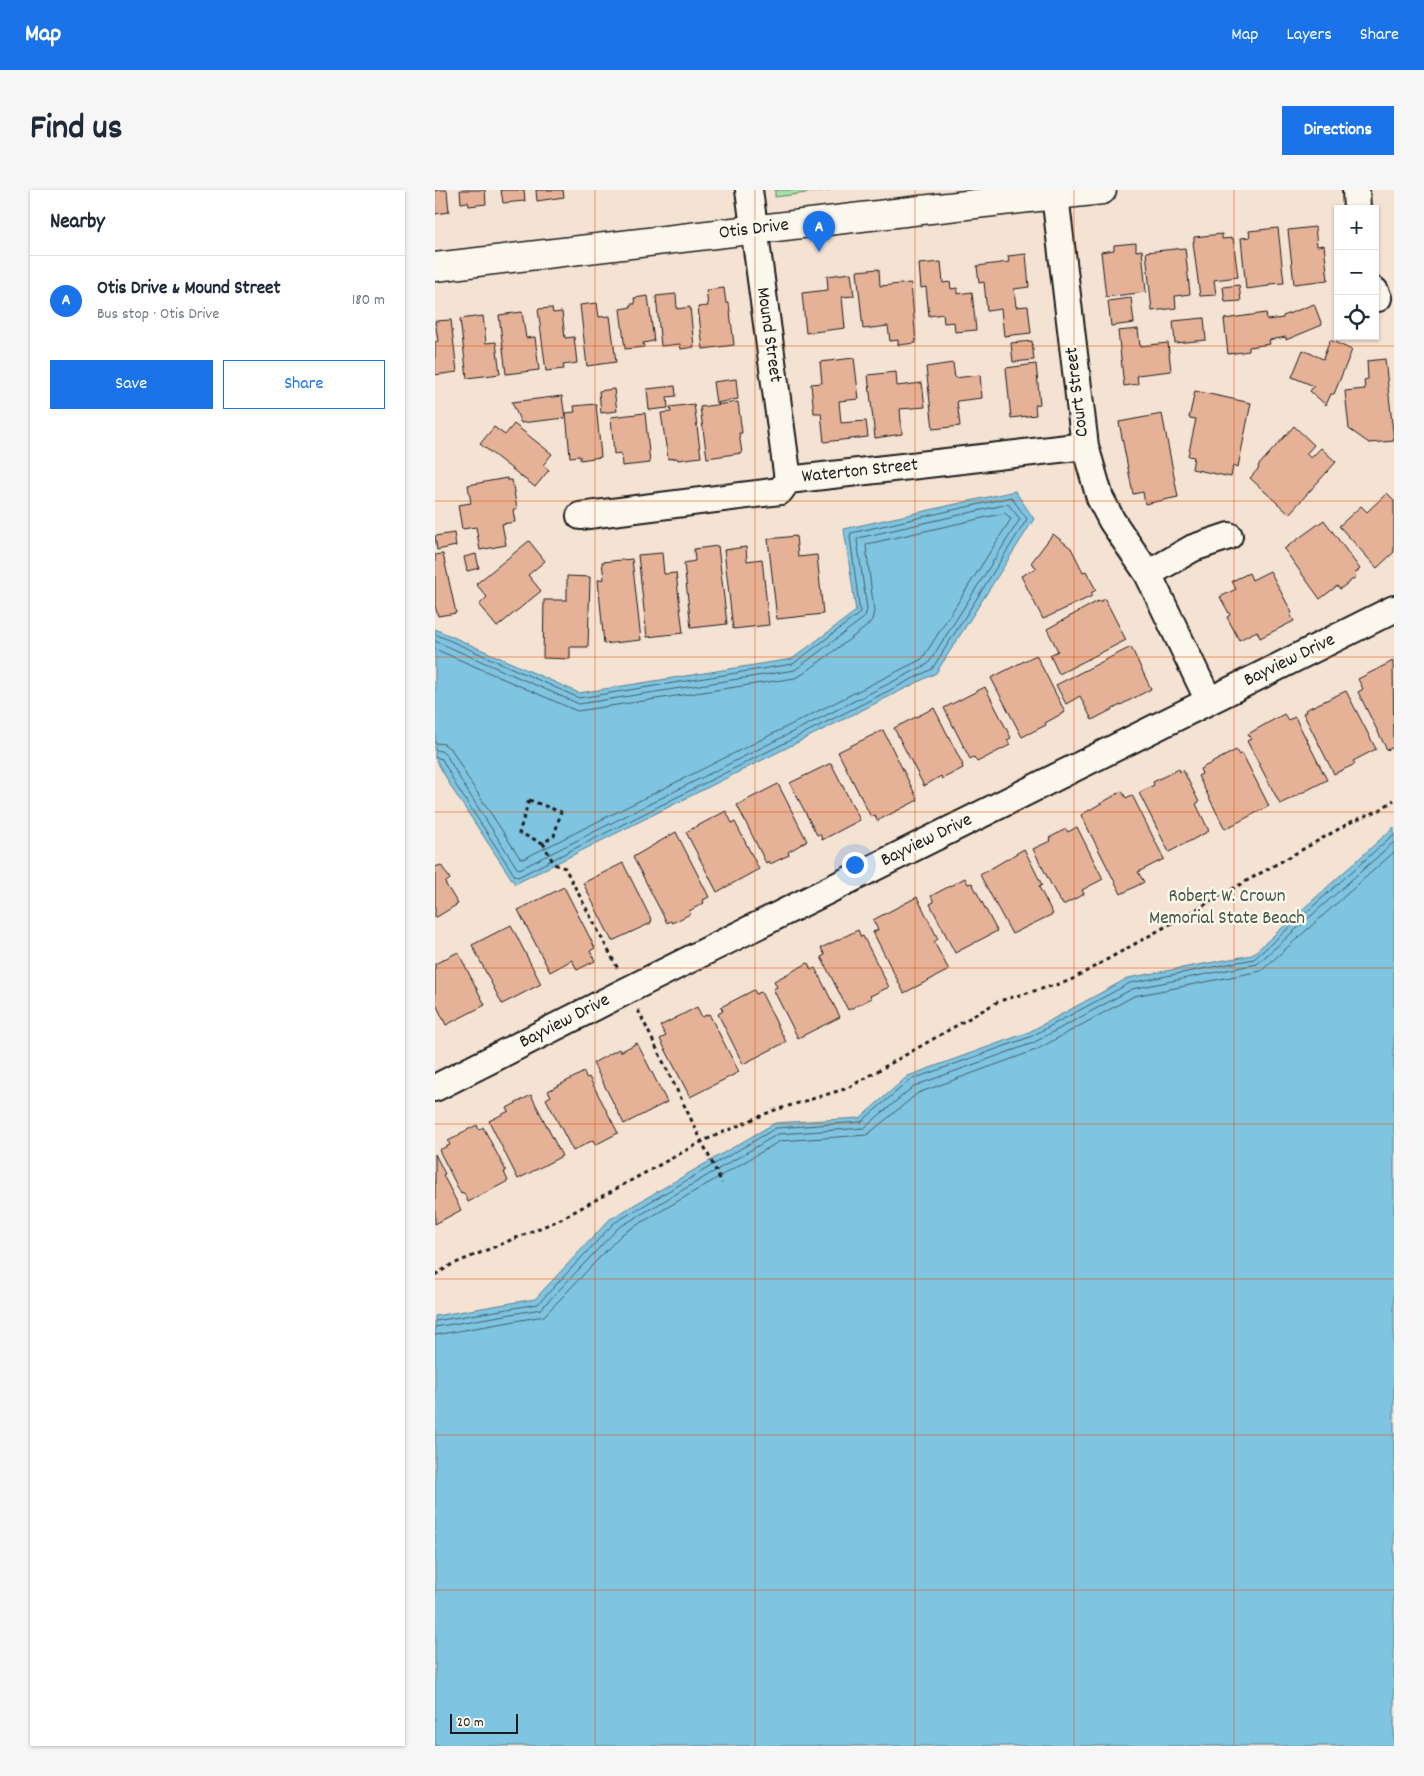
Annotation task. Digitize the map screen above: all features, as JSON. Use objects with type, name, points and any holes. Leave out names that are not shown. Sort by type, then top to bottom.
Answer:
[{"type":"main road","name":"Otis Drive","points":[[435,267],[1102,190]]},
{"type":"street","name":"Mound Street","points":[[749,190],[788,480]]},
{"type":"street","points":[[1356,190],[1357,205]]},
{"type":"street","name":"Court Street","points":[[1055,195],[1085,446],[1100,498],[1111,521],[1148,574],[1209,701]]},
{"type":"street","name":"Waterton Street","points":[[580,516],[780,491],[788,480],[1085,446]]},
{"type":"street","points":[[1148,574],[1193,548],[1229,536]]},
{"type":"street","name":"Bayview Drive","points":[[435,1088],[1394,609]]},
{"type":"path","points":[[543,843],[554,836],[561,812],[529,800],[519,833],[543,843],[554,864],[565,868],[628,990],[723,1183]]},
{"type":"path","points":[[435,1275],[451,1264],[559,1220],[703,1141],[773,1111],[848,1088],[999,1001],[1069,981],[1353,821],[1380,810],[1394,800]]},
{"type":"green space","points":[[775,190],[830,190],[775,197]]},
{"type":"water","points":[[1015,491],[1034,519],[936,673],[515,884],[453,790],[435,758],[435,629],[579,693],[792,659],[856,611],[844,529]]},
{"type":"water","points":[[1394,827],[1394,1746],[435,1746],[435,1316],[535,1299],[610,1219],[775,1123],[860,1118],[908,1076],[1029,1032],[1128,978],[1252,955]]},
{"type":"building","points":[[435,190],[447,190],[449,212],[435,214]]},
{"type":"building","points":[[460,190],[485,190],[486,204],[469,206],[468,202],[461,203]]},
{"type":"building","points":[[501,190],[524,190],[525,201],[503,203]]},
{"type":"building","points":[[536,190],[563,190],[564,197],[537,201]]},
{"type":"building","points":[[1315,227],[1317,246],[1324,245],[1328,280],[1294,284],[1288,230]]},
{"type":"building","points":[[1278,228],[1284,283],[1246,289],[1241,238],[1250,237],[1249,231]]},
{"type":"building","points":[[1222,234],[1222,239],[1233,238],[1238,277],[1214,280],[1216,295],[1200,296],[1193,242],[1194,237]]},
{"type":"building","points":[[1136,243],[1136,251],[1142,250],[1146,292],[1106,297],[1101,252],[1114,250],[1114,245]]},
{"type":"building","points":[[1185,248],[1190,294],[1175,296],[1176,308],[1152,311],[1146,252]]},
{"type":"building","points":[[1026,254],[1029,287],[1014,289],[1016,307],[1028,306],[1031,333],[1004,336],[1001,309],[987,311],[984,282],[979,283],[977,266],[1009,262],[1008,256]]},
{"type":"building","points":[[941,262],[943,283],[950,282],[951,289],[957,288],[957,294],[972,292],[976,330],[955,332],[954,322],[944,323],[943,314],[929,316],[926,287],[921,288],[919,264]]},
{"type":"building","points":[[879,269],[880,286],[911,283],[916,343],[898,345],[898,340],[890,341],[888,326],[863,329],[857,271]]},
{"type":"building","points":[[851,273],[854,296],[842,297],[845,328],[806,333],[802,293],[828,290],[827,276]]},
{"type":"building","points":[[1239,285],[1241,301],[1225,302],[1223,287]]},
{"type":"building","points":[[724,288],[726,303],[729,303],[734,345],[703,349],[698,307],[708,306],[706,290]]},
{"type":"building","points":[[676,294],[677,309],[690,307],[694,347],[681,349],[680,344],[661,346],[656,296]]},
{"type":"building","points":[[648,296],[654,341],[643,343],[644,347],[625,349],[620,309],[631,307],[631,304],[635,304],[634,298]]},
{"type":"building","points":[[1131,298],[1134,323],[1111,326],[1108,301]]},
{"type":"building","points":[[597,303],[599,317],[610,316],[616,362],[587,366],[580,305]]},
{"type":"building","points":[[1314,304],[1322,325],[1286,340],[1286,337],[1269,340],[1270,344],[1249,347],[1249,351],[1228,354],[1224,319],[1266,313],[1267,320],[1283,318],[1283,316]]},
{"type":"building","points":[[552,308],[553,313],[562,312],[565,338],[574,337],[577,363],[563,365],[564,369],[546,371],[538,309]]},
{"type":"building","points":[[522,312],[526,338],[535,337],[539,370],[506,374],[499,315]]},
{"type":"building","points":[[483,316],[486,343],[496,342],[500,374],[467,378],[460,319]]},
{"type":"building","points":[[1204,318],[1206,340],[1175,343],[1173,321]]},
{"type":"building","points":[[451,320],[457,372],[435,375],[435,342],[438,341],[435,321]]},
{"type":"building","points":[[1138,329],[1140,346],[1168,343],[1171,371],[1137,375],[1138,384],[1124,386],[1118,331]]},
{"type":"building","points":[[1330,340],[1352,350],[1334,394],[1331,394],[1326,405],[1310,391],[1314,386],[1292,377],[1303,350],[1323,359]]},
{"type":"building","points":[[1032,341],[1034,360],[1013,362],[1011,343]]},
{"type":"building","points":[[854,358],[859,399],[839,401],[841,423],[866,421],[868,437],[824,442],[821,413],[814,413],[811,384],[822,383],[820,362]]},
{"type":"building","points":[[1385,359],[1394,441],[1369,443],[1349,429],[1345,391],[1365,389],[1364,380],[1368,379],[1367,361]]},
{"type":"building","points":[[953,363],[955,378],[980,375],[982,398],[957,401],[960,426],[933,429],[926,367]]},
{"type":"building","points":[[1036,364],[1040,404],[1035,405],[1036,415],[1011,418],[1006,368]]},
{"type":"building","points":[[896,372],[897,386],[922,383],[925,407],[900,409],[902,434],[875,438],[868,375]]},
{"type":"building","points":[[736,379],[738,399],[716,403],[713,382]]},
{"type":"building","points":[[675,386],[676,396],[667,397],[668,408],[649,410],[647,389]]},
{"type":"building","points":[[614,389],[617,411],[601,413],[599,391]]},
{"type":"building","points":[[1195,391],[1251,403],[1238,467],[1233,466],[1231,477],[1192,469],[1194,457],[1188,456],[1196,419],[1189,418]]},
{"type":"building","points":[[562,396],[565,418],[521,423],[512,402]]},
{"type":"building","points":[[738,402],[742,433],[739,433],[742,453],[707,458],[700,407]]},
{"type":"building","points":[[596,404],[601,457],[580,460],[580,456],[570,457],[566,413],[575,412],[574,406]]},
{"type":"building","points":[[694,404],[701,457],[678,460],[677,458],[668,459],[661,413],[671,412],[670,407]]},
{"type":"building","points":[[645,413],[650,463],[622,466],[621,453],[614,454],[611,417]]},
{"type":"building","points":[[1162,414],[1178,497],[1145,504],[1143,492],[1133,494],[1119,422]]},
{"type":"building","points":[[514,424],[552,454],[543,465],[549,470],[535,487],[480,444],[494,427],[505,435]]},
{"type":"building","points":[[1294,426],[1314,445],[1306,454],[1311,458],[1321,448],[1336,462],[1289,514],[1250,478],[1259,468],[1258,466]]},
{"type":"building","points":[[507,478],[507,480],[512,480],[517,509],[513,510],[515,522],[502,524],[506,545],[480,550],[476,527],[462,529],[458,505],[471,503],[468,485]]},
{"type":"building","points":[[1387,493],[1394,500],[1394,552],[1377,568],[1339,526],[1361,506],[1367,512]]},
{"type":"building","points":[[1324,520],[1360,569],[1354,574],[1356,577],[1340,589],[1337,586],[1320,599],[1284,549]]},
{"type":"building","points":[[454,533],[456,546],[437,550],[435,536]]},
{"type":"building","points":[[1053,534],[1071,548],[1083,572],[1086,571],[1096,590],[1091,593],[1092,596],[1043,619],[1021,576],[1037,568],[1031,563]]},
{"type":"building","points":[[796,536],[798,557],[817,555],[823,614],[777,619],[768,539]]},
{"type":"building","points":[[529,541],[545,561],[528,575],[541,591],[497,627],[479,605],[487,597],[476,584]]},
{"type":"building","points":[[718,546],[727,624],[691,628],[684,563],[695,561],[694,549]]},
{"type":"building","points":[[746,547],[747,561],[762,559],[769,625],[733,629],[724,550]]},
{"type":"building","points":[[662,553],[664,574],[676,573],[683,633],[647,637],[638,555]]},
{"type":"building","points":[[443,554],[456,613],[438,616],[435,606],[435,555]]},
{"type":"building","points":[[476,554],[479,568],[467,571],[464,557]]},
{"type":"building","points":[[632,559],[641,640],[604,644],[598,580],[604,579],[602,562]]},
{"type":"building","points":[[1270,571],[1292,613],[1290,614],[1294,621],[1260,638],[1257,631],[1239,640],[1227,617],[1230,615],[1220,597],[1236,589],[1232,581],[1249,573],[1252,580]]},
{"type":"building","points":[[567,576],[590,577],[588,647],[570,647],[570,659],[543,658],[544,600],[567,600]]},
{"type":"building","points":[[1105,599],[1126,640],[1059,674],[1050,655],[1058,651],[1047,629]]},
{"type":"building","points":[[1131,647],[1151,689],[1092,720],[1080,696],[1066,704],[1056,685]]},
{"type":"building","points":[[1036,655],[1065,712],[1045,723],[1046,725],[1022,737],[991,678]]},
{"type":"building","points":[[1393,661],[1394,747],[1387,750],[1358,692],[1363,689],[1358,679]]},
{"type":"building","points":[[985,687],[1011,738],[1007,740],[1010,745],[977,762],[974,757],[970,759],[944,708]]},
{"type":"building","points":[[1346,691],[1376,749],[1353,761],[1355,764],[1334,774],[1303,713],[1306,712],[1305,710]]},
{"type":"building","points":[[934,708],[963,768],[942,779],[941,776],[924,786],[894,728]]},
{"type":"building","points":[[1284,714],[1288,720],[1295,717],[1327,780],[1280,804],[1247,741],[1251,739],[1248,734]]},
{"type":"building","points":[[883,730],[918,800],[877,821],[875,815],[871,817],[838,752]]},
{"type":"building","points":[[1236,750],[1239,755],[1242,753],[1269,806],[1225,829],[1198,776],[1202,774],[1200,769]]},
{"type":"building","points":[[831,763],[860,820],[822,840],[820,834],[817,835],[790,783]]},
{"type":"building","points":[[1179,769],[1180,772],[1183,770],[1199,802],[1196,804],[1209,831],[1169,852],[1139,793],[1154,785],[1153,782]]},
{"type":"building","points":[[778,784],[807,841],[788,852],[789,855],[770,864],[769,861],[766,863],[737,805]]},
{"type":"building","points":[[1122,791],[1126,798],[1132,795],[1164,859],[1138,872],[1144,882],[1121,894],[1081,815]]},
{"type":"building","points":[[726,811],[732,823],[735,822],[759,869],[717,892],[686,832]]},
{"type":"building","points":[[1077,827],[1103,879],[1082,890],[1084,894],[1063,905],[1033,849],[1050,841],[1049,838],[1066,829],[1068,832]]},
{"type":"building","points":[[676,832],[709,897],[703,900],[704,903],[689,911],[690,914],[672,923],[671,921],[667,923],[633,857]]},
{"type":"building","points":[[1024,849],[1042,885],[1039,887],[1053,914],[1012,934],[980,875]]},
{"type":"building","points":[[623,863],[652,921],[612,941],[583,883]]},
{"type":"building","points":[[441,865],[450,879],[445,883],[458,904],[435,918],[435,867]]},
{"type":"building","points":[[965,878],[968,884],[972,883],[997,931],[955,953],[930,904],[934,902],[931,896]]},
{"type":"building","points":[[564,887],[595,948],[590,951],[595,961],[577,970],[572,960],[550,972],[518,910]]},
{"type":"building","points":[[917,897],[938,939],[934,942],[949,970],[904,993],[873,932],[878,930],[873,920]]},
{"type":"building","points":[[511,925],[541,984],[502,1004],[472,945]]},
{"type":"building","points":[[858,930],[861,937],[863,936],[889,987],[848,1010],[821,957],[825,955],[821,948]]},
{"type":"building","points":[[458,952],[485,1005],[446,1025],[435,1002],[435,964]]},
{"type":"building","points":[[808,963],[811,970],[815,968],[840,1017],[798,1038],[773,989],[777,987],[774,981]]},
{"type":"building","points":[[754,990],[756,994],[761,992],[786,1042],[743,1064],[718,1014],[723,1011],[721,1007]]},
{"type":"building","points":[[697,1007],[702,1017],[709,1014],[739,1072],[690,1097],[660,1039],[666,1036],[660,1026]]},
{"type":"building","points":[[637,1043],[667,1102],[624,1124],[593,1063],[619,1049],[620,1052]]},
{"type":"building","points":[[584,1072],[586,1078],[589,1077],[618,1133],[595,1145],[593,1140],[573,1151],[546,1099],[551,1096],[548,1091]]},
{"type":"building","points":[[531,1095],[562,1156],[518,1179],[489,1121],[509,1111],[507,1108]]},
{"type":"building","points":[[477,1125],[479,1130],[483,1127],[506,1171],[504,1172],[508,1181],[468,1202],[464,1193],[461,1194],[439,1150],[450,1145],[448,1141]]},
{"type":"building","points":[[435,1154],[445,1174],[443,1175],[461,1210],[435,1224]]},
{"type":"place","name":"Otis Drive & Mound Street","points":[[819,252]]},
{"type":"park label","name":"Robert W. Crown Memorial State Beach","points":[[1227,908]]}]
